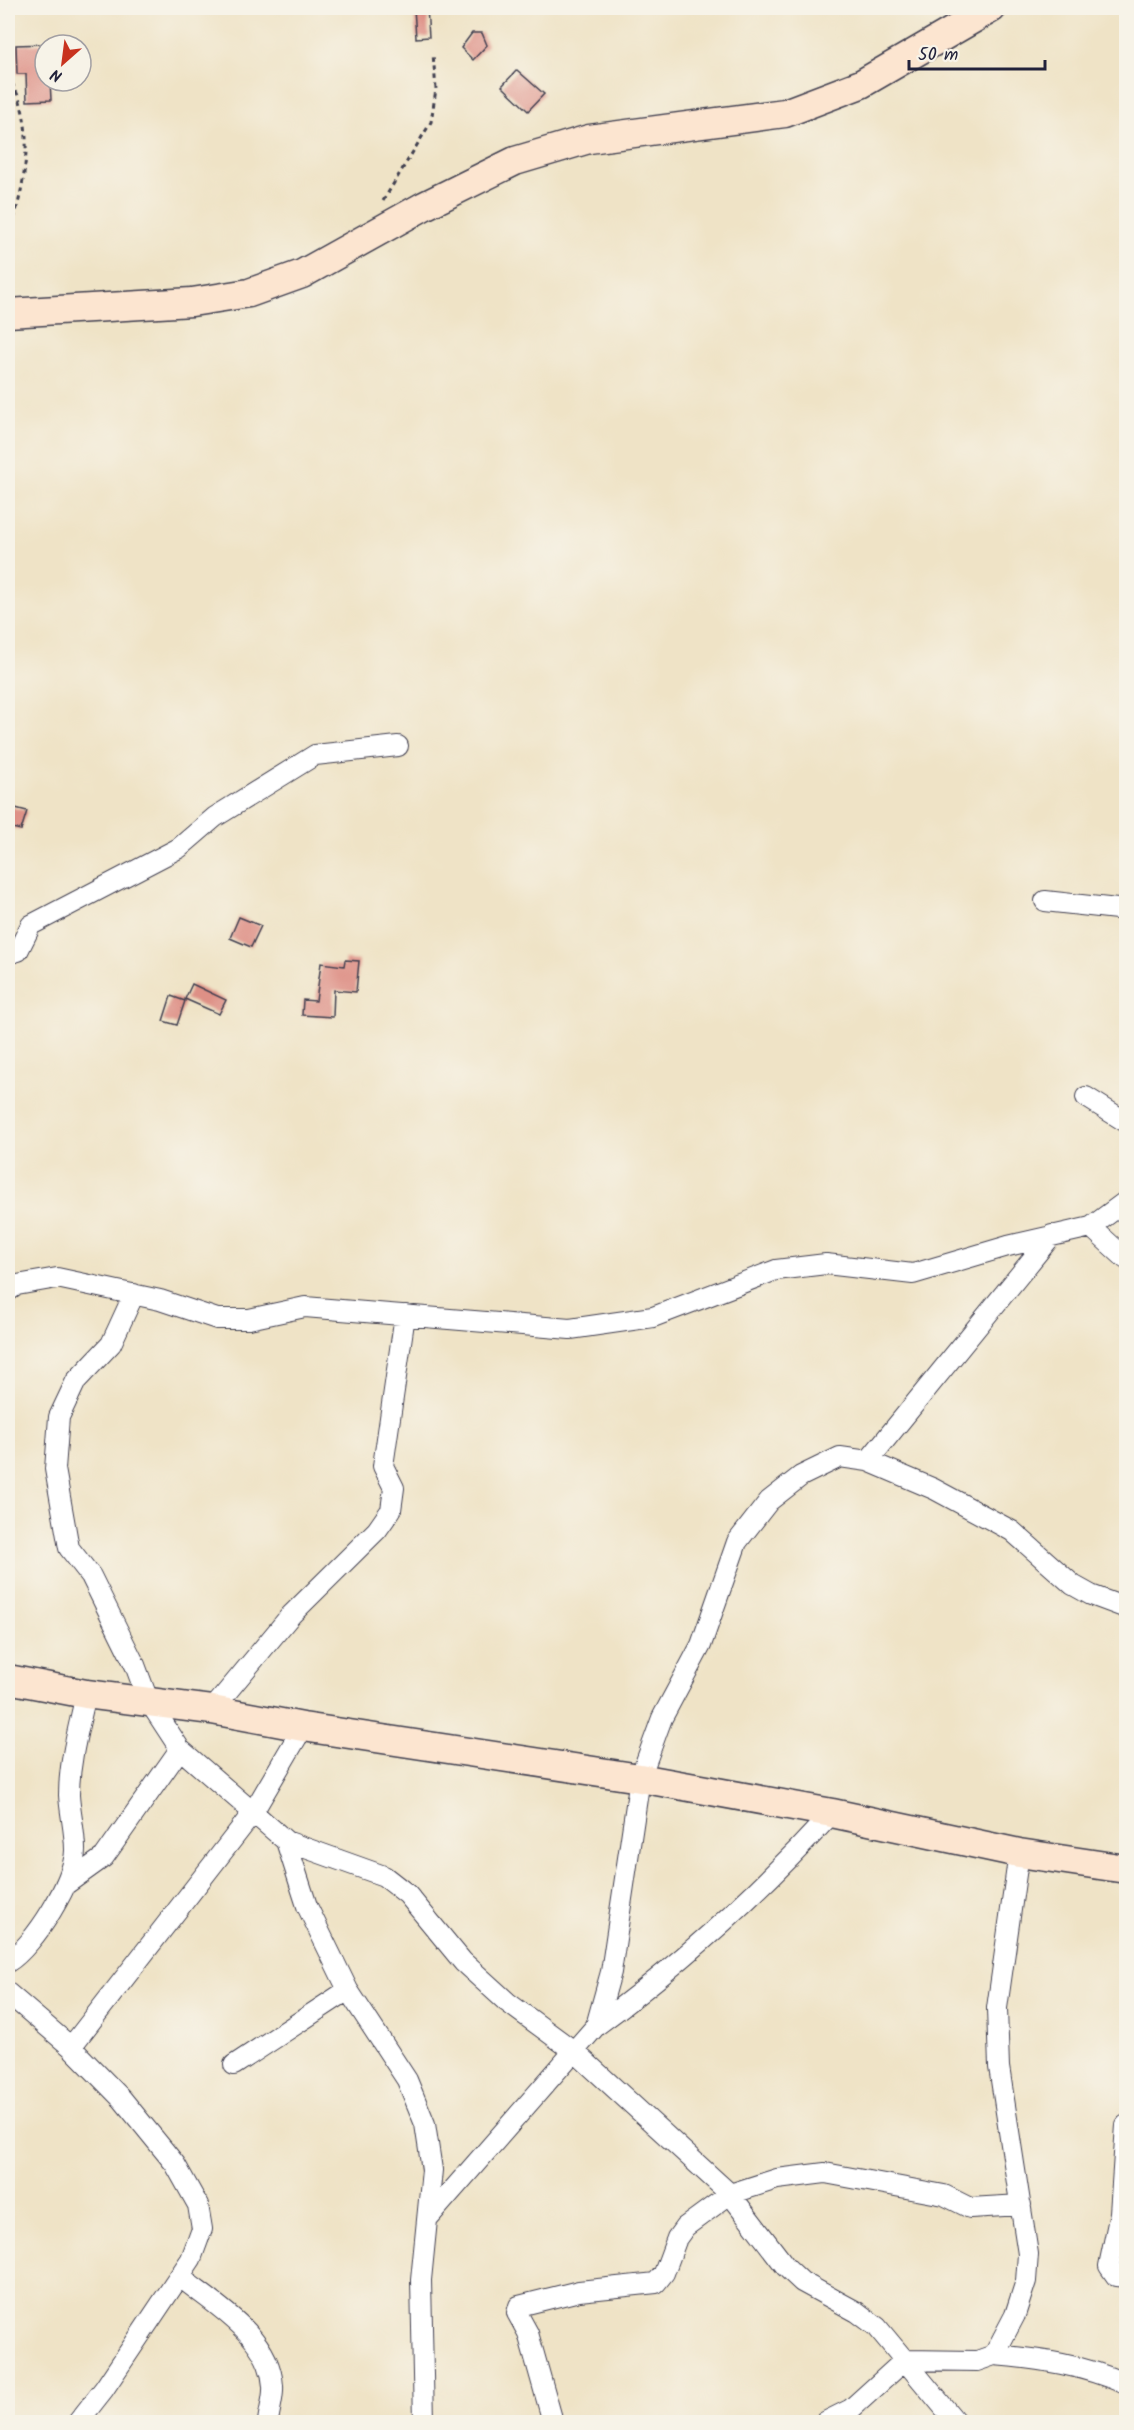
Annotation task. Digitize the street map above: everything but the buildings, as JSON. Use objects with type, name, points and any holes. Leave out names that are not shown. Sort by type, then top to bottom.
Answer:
[{"type":"street","points":[[8,314],[192,302],[249,293],[302,274],[515,161],[589,139],[785,113],[861,84],[992,8]]},
{"type":"street","points":[[8,954],[18,951],[32,925],[179,848],[215,817],[315,755],[398,746]]},
{"type":"street","points":[[1046,901],[1126,910]]},
{"type":"street","points":[[1086,1096],[1126,1122]]},
{"type":"street","points":[[8,1291],[17,1285],[57,1278],[160,1300],[217,1319],[249,1319],[305,1307],[570,1329],[652,1317],[776,1270],[826,1264],[914,1274],[1052,1235],[1090,1227],[1126,1202]]},
{"type":"street","points":[[1090,1227],[1126,1259]]},
{"type":"street","points":[[868,1461],[1052,1235]]},
{"type":"street","points":[[134,1294],[111,1344],[76,1381],[58,1418],[55,1468],[69,1548],[91,1576],[135,1665],[148,1700],[180,1749],[252,1814],[286,1841],[384,1876],[408,1894],[464,1962],[507,2002],[575,2052],[730,2194],[786,2267],[802,2282],[857,2312],[877,2327],[956,2422]]},
{"type":"street","points":[[212,1710],[291,1615],[376,1530],[391,1510],[394,1488],[383,1466],[405,1315]]},
{"type":"street","points":[[596,2026],[611,1972],[640,1778],[662,1718],[701,1645],[737,1542],[769,1501],[801,1476],[840,1457],[868,1461],[934,1489],[1003,1525],[1073,1584],[1091,1595],[1126,1608]]},
{"type":"street","points":[[8,1679],[86,1694],[148,1700],[303,1727],[640,1778],[832,1813],[1019,1853],[1126,1869]]},
{"type":"street","points":[[8,1962],[38,1935],[72,1868],[75,1851],[69,1794],[74,1749],[86,1694]]},
{"type":"street","points":[[71,2047],[252,1814],[303,1727]]},
{"type":"street","points":[[63,1885],[104,1857],[180,1749]]},
{"type":"street","points":[[429,2217],[596,2026],[684,1959],[797,1852],[832,1813]]},
{"type":"street","points":[[286,1841],[307,1906],[348,1990],[407,2080],[425,2124],[432,2170],[422,2280],[423,2422]]},
{"type":"street","points":[[994,2355],[1015,2315],[1026,2281],[1028,2254],[999,2067],[997,2008],[1019,1853]]},
{"type":"street","points":[[234,2065],[348,1990]]},
{"type":"street","points":[[8,1993],[71,2047],[154,2137],[198,2205],[202,2229],[199,2246],[180,2277],[104,2389],[78,2422]]},
{"type":"street","points":[[1126,2125],[1120,2213],[1109,2266],[1116,2276],[1126,2277]]},
{"type":"street","points":[[553,2422],[528,2333],[516,2313],[519,2306],[579,2291],[656,2283],[664,2273],[677,2238],[685,2227],[730,2194],[777,2180],[825,2173],[944,2195],[970,2208],[1022,2205]]},
{"type":"street","points":[[180,2277],[244,2329],[266,2357],[274,2386],[268,2422]]},
{"type":"street","points":[[825,2422],[848,2416],[905,2360],[977,2361],[994,2355],[1053,2360],[1099,2372],[1126,2384]]},
{"type":"path","points":[[370,236],[372,222],[378,210],[431,122],[436,89],[433,54]]},
{"type":"path","points":[[8,75],[21,103],[27,145],[15,216],[8,237]]}]
